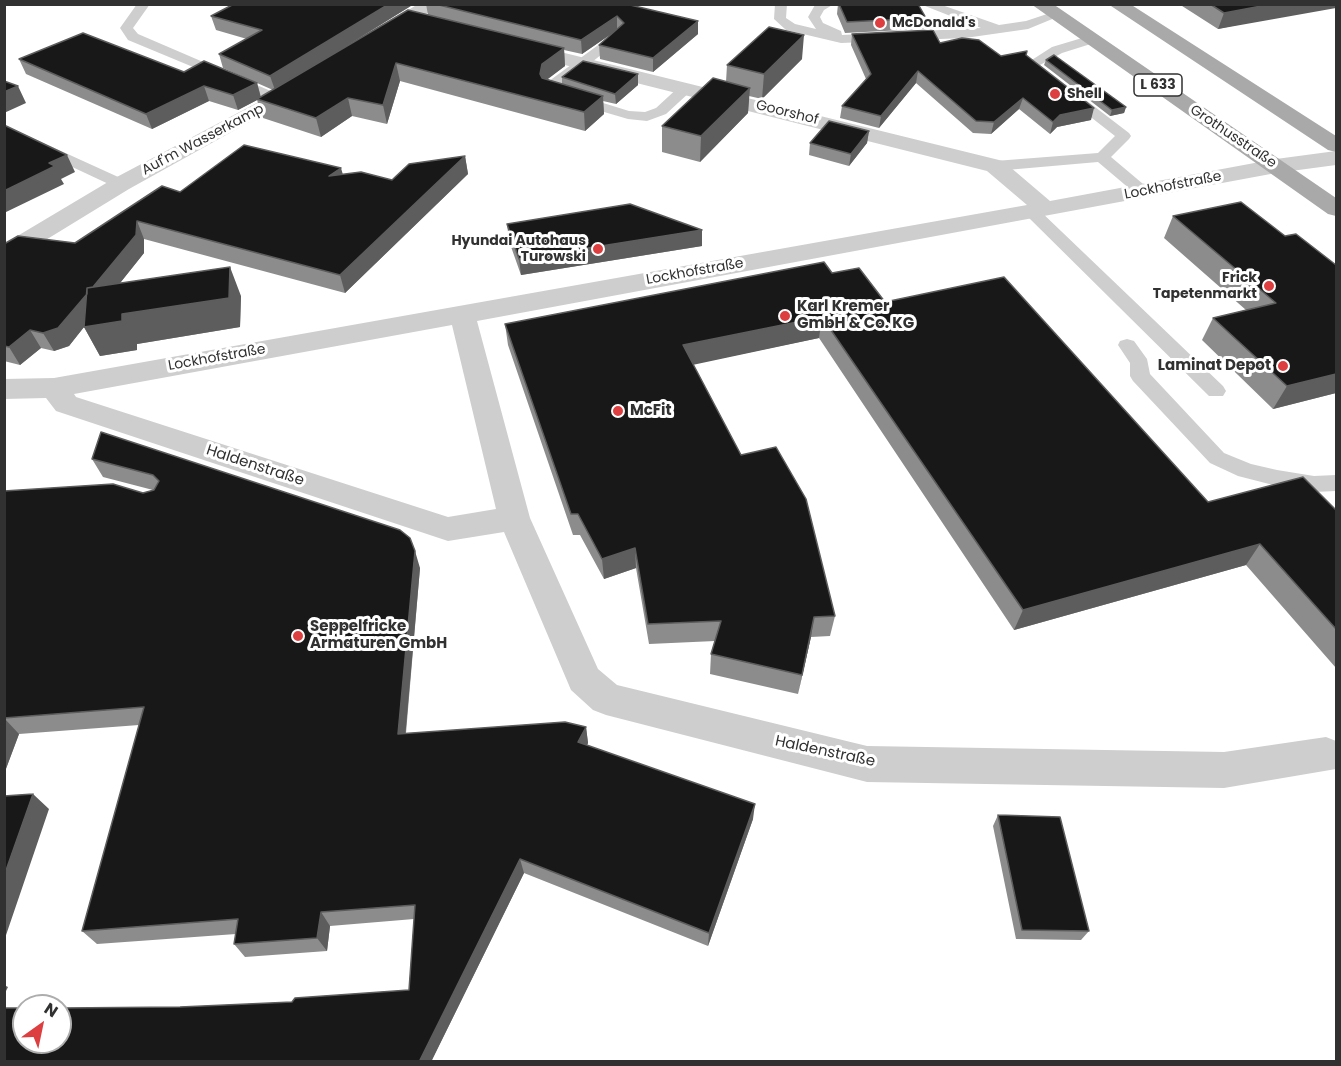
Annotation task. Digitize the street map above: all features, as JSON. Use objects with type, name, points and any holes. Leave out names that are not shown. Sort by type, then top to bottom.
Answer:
[{"type":"main road","points":[[1117,4],[1336,145]]},
{"type":"main road","name":"Grothusstraße","points":[[1048,10],[1336,209]]},
{"type":"street","points":[[359,49],[432,4]]},
{"type":"street","points":[[408,19],[440,27]]},
{"type":"street","name":"Goorshof","points":[[505,44],[995,166],[1039,211]]},
{"type":"street","name":"Auf'm Wasserkamp","points":[[4,255],[121,184],[320,74]]},
{"type":"street","name":"Lockhofstraße","points":[[54,387],[1039,211],[1276,166],[1336,158]]},
{"type":"street","name":"Haldenstraße","points":[[462,313],[514,518],[584,679],[606,699],[867,764],[1224,770],[1326,756]]},
{"type":"street","points":[[4,389],[54,387]]},
{"type":"street","name":"Haldenstraße","points":[[54,387],[66,404],[448,529],[514,518]]},
{"type":"lane","points":[[144,4],[126,28],[133,37],[280,98]]},
{"type":"lane","points":[[781,4],[780,19],[790,27],[841,39],[929,36],[1028,25],[1048,10]]},
{"type":"lane","points":[[828,4],[819,8],[814,17],[818,25],[840,36],[902,33],[929,36]]},
{"type":"lane","points":[[926,4],[998,29]]},
{"type":"lane","points":[[616,36],[550,87],[551,92],[628,115],[647,117],[661,111],[687,88]]},
{"type":"lane","points":[[995,166],[1102,157],[1124,136],[1031,65],[1057,50],[1092,39]]},
{"type":"lane","points":[[4,129],[121,184]]},
{"type":"lane","points":[[1102,157],[1143,192]]},
{"type":"lane","points":[[1039,211],[1216,391]]},
{"type":"lane","points":[[1127,345],[1140,363],[1140,376],[1216,458],[1246,471],[1277,478],[1314,484],[1336,483]]},
{"type":"building","points":[[234,4],[389,4],[270,76],[219,54],[262,30],[211,16]]},
{"type":"building","points":[[435,4],[626,4],[698,21],[653,58],[599,45],[624,23],[617,16],[581,40]]},
{"type":"building","points":[[839,4],[918,4],[926,18],[847,22]]},
{"type":"building","points":[[1210,4],[1272,4],[1224,13]]},
{"type":"building","points":[[408,10],[564,48],[542,64],[540,74],[542,78],[603,96],[584,112],[396,63],[383,105],[348,98],[316,118],[257,99]]},
{"type":"building","points":[[769,27],[804,35],[764,74],[727,65]]},
{"type":"building","points":[[933,30],[940,43],[962,38],[979,40],[1001,56],[1027,51],[1026,55],[1094,108],[1060,115],[1053,122],[1023,98],[994,122],[976,121],[918,71],[881,116],[842,106],[871,74],[852,34]]},
{"type":"building","points":[[83,33],[184,72],[204,61],[257,83],[233,95],[204,86],[146,114],[19,59]]},
{"type":"building","points":[[1054,55],[1126,107],[1112,110],[1046,60]]},
{"type":"building","points":[[583,61],[638,74],[615,94],[562,77]]},
{"type":"building","points":[[713,78],[750,88],[701,136],[662,126]]},
{"type":"building","points":[[4,81],[18,86],[4,92]]},
{"type":"building","points":[[829,121],[869,131],[851,154],[810,143]]},
{"type":"building","points":[[4,125],[67,155],[49,163],[55,166],[4,191]]},
{"type":"building","points":[[244,145],[341,168],[329,176],[361,172],[392,180],[409,164],[465,156],[340,275],[137,221],[136,235],[93,287],[87,288],[87,294],[58,328],[43,333],[30,330],[9,347],[4,346],[4,244],[18,236],[75,243],[162,186],[180,192]]},
{"type":"building","points":[[1241,202],[1285,236],[1296,234],[1336,265],[1336,374],[1287,386],[1213,318],[1276,303],[1173,216]]},
{"type":"building","points":[[630,204],[702,230],[519,259],[507,224]]},
{"type":"building","points":[[824,262],[832,273],[859,268],[885,302],[1004,277],[1208,502],[1303,477],[1336,510],[1336,629],[1260,544],[1023,610],[822,317],[683,345],[741,455],[776,447],[806,499],[835,616],[814,617],[802,675],[711,654],[721,621],[648,624],[635,548],[602,559],[578,514],[571,514],[505,324]]},
{"type":"building","points":[[230,267],[229,298],[122,314],[122,321],[84,327],[87,288]]},
{"type":"building","points":[[101,432],[400,530],[410,538],[415,551],[398,734],[565,722],[586,727],[578,742],[755,804],[709,933],[520,859],[419,1062],[4,1062],[4,1008],[12,1008],[12,1054],[72,1054],[72,1008],[180,1007],[292,1002],[295,998],[409,990],[415,905],[321,912],[317,938],[234,944],[238,919],[82,931],[144,707],[4,718],[4,491],[113,484],[143,493],[154,490],[159,481],[153,475],[92,459]]},
{"type":"building","points":[[33,794],[4,876],[4,796]]},
{"type":"building","points":[[998,815],[1060,817],[1089,931],[1022,930]]},
{"type":"place","name":"McDonald's","points":[[880,23]]},
{"type":"place","name":"Shell","points":[[1055,94]]},
{"type":"place","name":"Hyundai Autohaus Turowski","points":[[598,249]]},
{"type":"place","name":"Frick Tapetenmarkt","points":[[1269,286]]},
{"type":"place","name":"Karl Kremer GmbH & Co. KG","points":[[785,316]]},
{"type":"place","name":"Laminat Depot","points":[[1283,366]]},
{"type":"place","name":"McFit","points":[[618,411]]},
{"type":"place","name":"Seppelfricke Armaturen GmbH","points":[[298,636]]}]
